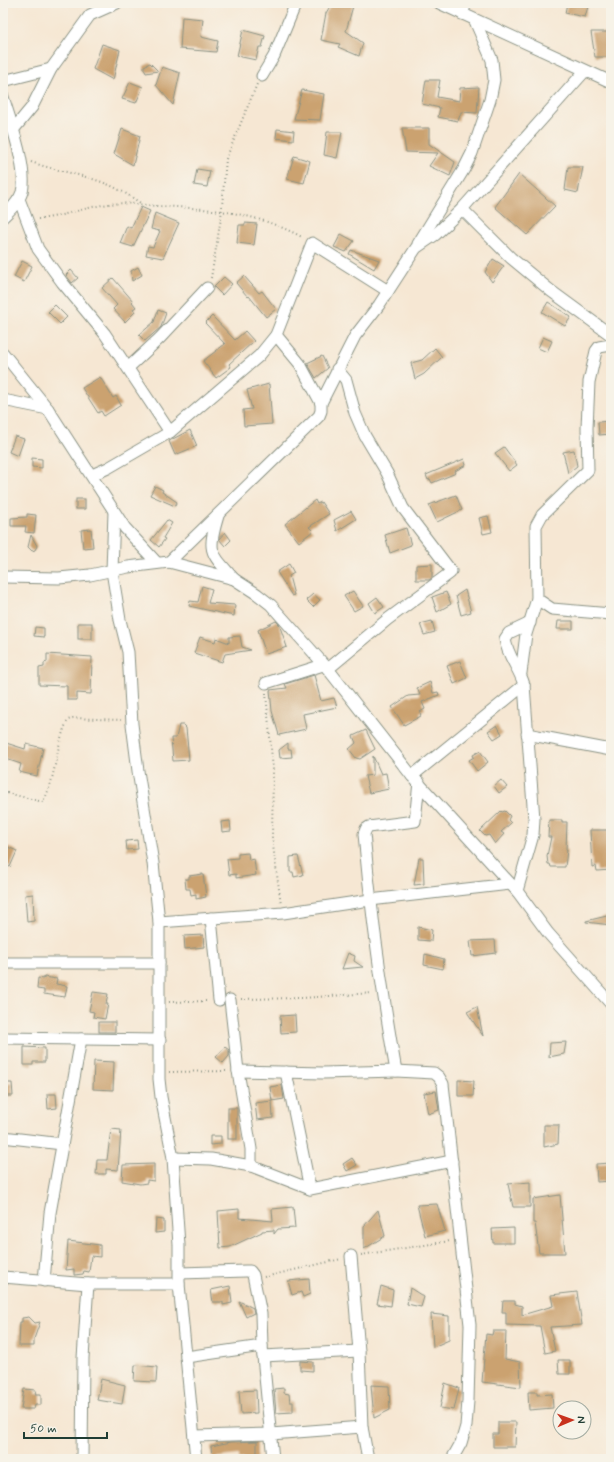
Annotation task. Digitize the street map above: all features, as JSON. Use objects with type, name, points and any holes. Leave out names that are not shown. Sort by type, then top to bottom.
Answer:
[{"type":"street","points":[[13,130],[32,107],[51,69],[90,15],[117,3]]},
{"type":"street","points":[[262,76],[274,56],[296,3]]},
{"type":"street","points":[[439,3],[475,21],[611,82]]},
{"type":"street","points":[[462,14],[466,3]]},
{"type":"street","points":[[169,562],[319,416],[321,412],[321,403],[355,336],[388,291],[464,169],[472,153],[490,100],[494,80],[492,60],[475,21]]},
{"type":"street","points":[[3,81],[51,69]]},
{"type":"street","points":[[416,248],[436,235],[462,209],[585,71]]},
{"type":"street","points":[[3,97],[20,158],[22,187],[19,198],[3,217]]},
{"type":"street","points":[[19,198],[38,249],[129,367],[170,432]]},
{"type":"street","points":[[462,209],[522,268],[550,291],[611,335]]},
{"type":"street","points":[[92,474],[108,468],[170,432],[259,356],[276,335],[312,244],[388,291]]},
{"type":"street","points":[[129,367],[166,333],[207,288]]},
{"type":"street","points":[[276,335],[300,364],[321,403]]},
{"type":"street","points":[[521,673],[526,634],[537,599],[536,526],[538,520],[588,470],[587,428],[589,382],[596,351],[599,347],[611,345]]},
{"type":"street","points":[[3,353],[48,409],[92,474],[114,512],[140,546],[157,563]]},
{"type":"street","points":[[266,683],[325,667],[423,594],[451,571],[402,508],[387,473],[365,436],[355,413],[346,380],[337,369]]},
{"type":"street","points":[[3,400],[48,409]]},
{"type":"street","points":[[114,512],[112,572],[120,620],[128,652],[132,721],[138,771],[153,863],[159,922],[159,1072],[161,1097],[173,1158],[179,1278],[196,1459]]},
{"type":"street","points":[[218,515],[211,541],[212,550],[216,558],[234,579],[271,605],[325,667],[415,779],[514,888],[548,933],[611,1004]]},
{"type":"street","points":[[3,577],[59,578],[112,572],[169,562],[234,579]]},
{"type":"street","points":[[537,599],[552,609],[611,614]]},
{"type":"street","points":[[514,888],[534,828],[524,685],[521,673],[507,650],[505,639],[509,634],[530,623]]},
{"type":"street","points":[[396,1071],[382,992],[370,900],[364,834],[366,829],[415,821],[415,779],[524,685]]},
{"type":"street","points":[[527,734],[611,750]]},
{"type":"street","points":[[159,922],[282,913],[370,900],[514,888]]},
{"type":"street","points":[[211,918],[219,1000]]},
{"type":"street","points":[[3,963],[159,963]]},
{"type":"street","points":[[230,1000],[238,1071],[251,1148],[251,1166]]},
{"type":"street","points":[[3,1038],[160,1040]]},
{"type":"street","points":[[44,1281],[50,1213],[81,1039]]},
{"type":"street","points":[[238,1071],[323,1073],[396,1071],[434,1073],[439,1077],[443,1084],[461,1240],[464,1285],[470,1325],[466,1426],[461,1443],[452,1459]]},
{"type":"street","points":[[286,1072],[310,1189]]},
{"type":"street","points":[[3,1137],[62,1144]]},
{"type":"street","points":[[173,1158],[211,1159],[251,1166],[291,1180],[310,1189],[452,1161]]},
{"type":"street","points":[[351,1256],[359,1351],[362,1427],[368,1459]]},
{"type":"street","points":[[3,1277],[88,1284],[250,1272],[255,1279],[261,1314],[273,1459]]},
{"type":"street","points":[[82,1459],[83,1358],[88,1284]]},
{"type":"street","points":[[186,1357],[263,1351],[359,1351]]},
{"type":"street","points":[[194,1436],[270,1434],[362,1427]]},
{"type":"path","points":[[207,288],[213,275],[221,218],[226,159],[255,88],[262,76]]},
{"type":"path","points":[[20,158],[49,168],[105,183],[121,190],[143,204]]},
{"type":"path","points":[[26,220],[44,218],[110,204],[143,204],[221,210],[247,215],[274,224],[312,244]]},
{"type":"path","points":[[266,683],[267,713],[273,770],[272,838],[282,913]]},
{"type":"path","points":[[3,792],[43,802],[56,764],[64,728],[68,720],[73,718],[132,721]]},
{"type":"path","points":[[230,1000],[302,998],[382,992]]},
{"type":"path","points":[[160,1002],[219,1000]]},
{"type":"path","points":[[159,1072],[238,1071]]},
{"type":"building","points":[[332,3],[348,3],[353,6],[346,31],[363,43],[359,56],[338,47],[340,44],[321,40],[326,13]]},
{"type":"building","points":[[567,3],[589,3],[585,17],[565,13]]},
{"type":"building","points":[[182,17],[203,19],[201,37],[218,41],[216,52],[180,49]]},
{"type":"building","points":[[243,30],[265,36],[262,47],[259,47],[256,60],[237,56]]},
{"type":"building","points":[[591,32],[611,32],[611,57],[595,57]]},
{"type":"building","points":[[102,44],[120,50],[113,80],[93,69]]},
{"type":"building","points":[[150,63],[158,71],[146,73],[144,66]]},
{"type":"building","points":[[162,67],[180,73],[173,105],[156,85]]},
{"type":"building","points":[[426,80],[440,80],[437,97],[459,101],[460,88],[479,87],[477,113],[461,112],[458,121],[438,117],[440,108],[422,104]]},
{"type":"building","points":[[130,82],[143,87],[136,103],[122,99]]},
{"type":"building","points":[[302,90],[324,94],[320,120],[294,119]]},
{"type":"building","points":[[402,128],[429,128],[429,144],[455,162],[450,176],[429,166],[438,153],[406,152]]},
{"type":"building","points":[[122,129],[140,136],[133,165],[114,154]]},
{"type":"building","points":[[277,129],[294,131],[293,140],[276,138]]},
{"type":"building","points":[[327,132],[342,132],[337,158],[324,155]]},
{"type":"building","points":[[294,156],[310,161],[304,183],[287,179]]},
{"type":"building","points":[[568,167],[583,167],[578,193],[565,190]]},
{"type":"building","points":[[197,169],[210,171],[207,187],[194,185]]},
{"type":"building","points":[[519,174],[555,206],[527,235],[495,207]]},
{"type":"building","points":[[141,207],[150,211],[133,247],[120,243],[127,226],[131,228]]},
{"type":"building","points":[[155,213],[179,223],[163,258],[146,255],[148,246],[153,247],[160,231],[151,229]]},
{"type":"building","points":[[245,223],[257,224],[254,245],[237,243],[239,225],[245,225]]},
{"type":"building","points":[[341,234],[354,241],[346,252],[334,247]]},
{"type":"building","points":[[351,250],[379,260],[374,269],[349,254]]},
{"type":"building","points":[[493,259],[504,266],[492,282],[485,272]]},
{"type":"building","points":[[22,261],[32,266],[24,282],[14,277]]},
{"type":"building","points":[[138,267],[142,275],[132,281],[131,271]]},
{"type":"building","points":[[71,270],[78,278],[72,283],[66,275]]},
{"type":"building","points":[[244,276],[259,293],[262,291],[276,309],[266,317],[236,283]]},
{"type":"building","points":[[224,277],[232,284],[222,295],[214,287]]},
{"type":"building","points":[[113,278],[133,301],[132,302],[136,307],[133,309],[135,312],[125,322],[113,309],[117,305],[102,288]]},
{"type":"building","points":[[548,302],[571,317],[565,326],[542,312]]},
{"type":"building","points":[[55,305],[67,317],[60,324],[48,312]]},
{"type":"building","points":[[158,310],[166,313],[161,327],[145,341],[139,335],[154,322]]},
{"type":"building","points":[[212,316],[235,340],[245,331],[254,341],[229,364],[231,367],[216,378],[203,361],[225,344],[205,323]]},
{"type":"building","points":[[543,337],[552,341],[547,352],[538,348]]},
{"type":"building","points":[[435,348],[442,357],[424,374],[415,379],[411,363],[422,360]]},
{"type":"building","points":[[322,356],[328,368],[316,378],[307,363]]},
{"type":"building","points":[[100,377],[113,398],[116,396],[121,405],[104,416],[101,411],[98,413],[82,388]]},
{"type":"building","points":[[269,384],[272,424],[244,426],[243,410],[252,409],[247,390]]},
{"type":"building","points":[[611,421],[611,434],[599,435],[598,422]]},
{"type":"building","points":[[190,430],[197,446],[175,455],[169,441]]},
{"type":"building","points":[[15,436],[24,439],[18,456],[9,452]]},
{"type":"building","points":[[504,447],[517,465],[509,471],[495,453]]},
{"type":"building","points":[[574,450],[577,466],[568,473],[563,452]]},
{"type":"building","points":[[32,458],[42,459],[42,468],[32,467]]},
{"type":"building","points":[[464,459],[466,465],[455,471],[456,473],[432,483],[430,479],[428,480],[426,475]]},
{"type":"building","points":[[155,486],[163,490],[162,492],[177,502],[175,506],[150,495]]},
{"type":"building","points":[[456,495],[462,510],[437,522],[429,505]]},
{"type":"building","points":[[76,499],[85,499],[85,509],[76,509]]},
{"type":"building","points":[[315,500],[317,504],[321,502],[329,514],[309,527],[313,531],[299,542],[285,524]]},
{"type":"building","points":[[351,511],[356,519],[337,531],[334,520]]},
{"type":"building","points":[[27,514],[36,515],[34,533],[25,532],[26,526],[11,526],[11,518],[27,517]]},
{"type":"building","points":[[488,516],[492,532],[483,534],[479,518]]},
{"type":"building","points":[[167,520],[172,523],[163,538],[165,539],[159,547],[151,540]]},
{"type":"building","points":[[406,528],[411,545],[390,553],[385,535]]},
{"type":"building","points":[[91,529],[93,547],[83,548],[81,530]]},
{"type":"building","points":[[225,532],[231,540],[225,546],[219,539]]},
{"type":"building","points":[[31,535],[37,546],[35,550],[32,551],[28,547]]},
{"type":"building","points":[[289,564],[294,573],[289,576],[294,595],[292,596],[277,572]]},
{"type":"building","points":[[432,564],[432,578],[429,580],[416,580],[416,565]]},
{"type":"building","points":[[202,586],[212,589],[208,603],[235,605],[234,616],[189,606],[190,601],[198,602]]},
{"type":"building","points":[[465,590],[471,612],[461,615],[456,596]]},
{"type":"building","points":[[353,591],[363,606],[354,611],[344,596]]},
{"type":"building","points":[[446,592],[451,604],[437,612],[432,597]]},
{"type":"building","points":[[313,594],[320,600],[313,607],[306,600]]},
{"type":"building","points":[[377,597],[384,607],[375,613],[369,603]]},
{"type":"building","points":[[276,621],[279,624],[287,647],[266,654],[258,630]]},
{"type":"building","points":[[432,621],[435,632],[424,635],[420,624]]},
{"type":"building","points":[[558,621],[573,621],[573,629],[557,629]]},
{"type":"building","points":[[78,623],[92,623],[92,639],[78,639]]},
{"type":"building","points":[[35,627],[44,628],[44,637],[34,636]]},
{"type":"building","points":[[240,636],[242,647],[251,650],[225,654],[222,662],[194,653],[200,637],[215,642],[216,638],[229,643],[229,637]]},
{"type":"building","points":[[47,654],[92,657],[91,694],[77,693],[77,700],[67,700],[67,686],[39,685],[39,668],[44,667],[44,663],[47,662]]},
{"type":"building","points":[[460,661],[467,678],[454,684],[447,666]]},
{"type":"building","points":[[314,675],[321,701],[334,698],[337,707],[303,714],[306,729],[279,735],[272,711],[270,690],[287,688],[285,684]]},
{"type":"building","points":[[430,682],[433,693],[438,692],[439,695],[422,702],[425,709],[420,712],[421,716],[404,725],[392,707],[408,696],[420,695],[417,688]]},
{"type":"building","points":[[179,725],[183,725],[186,728],[189,760],[173,761],[171,738],[176,738]]},
{"type":"building","points":[[497,725],[502,734],[494,739],[488,731]]},
{"type":"building","points":[[366,730],[375,749],[360,759],[356,758],[349,749],[356,743],[353,736]]},
{"type":"building","points":[[3,742],[25,749],[26,744],[43,748],[37,776],[19,772],[21,764],[3,758]]},
{"type":"building","points":[[288,743],[288,749],[291,749],[292,757],[280,758],[279,750]]},
{"type":"building","points":[[480,751],[488,762],[477,771],[469,760],[474,757],[473,755]]},
{"type":"building","points":[[373,756],[381,774],[386,773],[389,789],[369,793],[365,776],[373,775]]},
{"type":"building","points":[[501,780],[507,787],[499,793],[494,786]]},
{"type":"building","points":[[501,811],[505,811],[510,816],[508,820],[511,823],[501,832],[504,834],[495,844],[489,835],[485,836],[480,831]]},
{"type":"building","points":[[549,820],[562,820],[562,822],[567,822],[567,850],[565,867],[551,867],[550,864],[548,864],[547,856],[551,837],[548,837]]},
{"type":"building","points":[[230,821],[231,831],[222,832],[221,822]]},
{"type":"building","points":[[590,830],[611,830],[611,870],[597,871],[596,866],[592,867]]},
{"type":"building","points":[[137,840],[138,849],[127,850],[126,841]]},
{"type":"building","points":[[3,845],[17,851],[10,867],[3,864]]},
{"type":"building","points":[[248,853],[249,860],[254,859],[256,875],[236,878],[236,874],[229,875],[227,859],[238,858],[238,854]]},
{"type":"building","points":[[298,856],[303,875],[294,877],[293,872],[290,872],[290,857]]},
{"type":"building","points":[[419,858],[423,858],[424,884],[414,885]]},
{"type":"building","points":[[203,874],[206,897],[196,899],[196,894],[191,895],[190,889],[186,889],[185,879],[189,879],[189,876]]},
{"type":"building","points":[[33,894],[34,921],[27,922],[25,895]]},
{"type":"building","points":[[611,915],[611,925],[586,922],[586,921]]},
{"type":"building","points":[[418,927],[432,930],[431,941],[418,940]]},
{"type":"building","points":[[203,935],[204,947],[185,949],[184,936]]},
{"type":"building","points":[[495,940],[496,953],[472,956],[470,941]]},
{"type":"building","points":[[348,953],[355,956],[354,961],[363,967],[342,969]]},
{"type":"building","points":[[425,954],[444,959],[443,969],[424,965]]},
{"type":"building","points":[[44,977],[57,979],[56,984],[67,986],[65,997],[44,994],[44,990],[37,989],[38,978],[44,979]]},
{"type":"building","points":[[93,992],[108,994],[105,1019],[93,1017],[94,1012],[89,1011]]},
{"type":"building","points":[[477,1007],[483,1036],[467,1012]]},
{"type":"building","points":[[295,1015],[296,1032],[281,1033],[280,1016]]},
{"type":"building","points":[[99,1022],[115,1022],[115,1032],[99,1032]]},
{"type":"building","points":[[566,1042],[564,1054],[549,1057],[550,1043]]},
{"type":"building","points":[[24,1047],[45,1048],[45,1062],[33,1062],[33,1065],[24,1065]]},
{"type":"building","points":[[225,1047],[229,1050],[229,1056],[223,1063],[216,1057]]},
{"type":"building","points":[[94,1061],[114,1062],[113,1090],[93,1089]]},
{"type":"building","points":[[458,1080],[474,1081],[473,1096],[458,1096]]},
{"type":"building","points":[[3,1083],[12,1083],[13,1096],[3,1096]]},
{"type":"building","points":[[282,1085],[284,1099],[272,1101],[270,1087]]},
{"type":"building","points":[[436,1091],[439,1110],[428,1114],[424,1093]]},
{"type":"building","points":[[47,1094],[56,1094],[57,1108],[48,1109]]},
{"type":"building","points":[[272,1101],[273,1118],[257,1120],[255,1103]]},
{"type":"building","points":[[228,1108],[237,1108],[237,1139],[228,1139]]},
{"type":"building","points":[[544,1125],[559,1125],[558,1144],[544,1147]]},
{"type":"building","points":[[111,1129],[121,1130],[118,1170],[106,1169],[106,1174],[96,1174],[97,1160],[107,1160]]},
{"type":"building","points":[[210,1136],[221,1136],[221,1144],[210,1145]]},
{"type":"building","points":[[352,1158],[357,1165],[347,1171],[343,1164]]},
{"type":"building","points":[[611,1163],[611,1181],[597,1182],[596,1164]]},
{"type":"building","points":[[154,1164],[154,1181],[147,1180],[147,1183],[140,1184],[122,1181],[123,1165]]},
{"type":"building","points":[[530,1182],[530,1207],[513,1207],[508,1184]]},
{"type":"building","points":[[560,1195],[565,1253],[539,1253],[535,1223],[533,1223],[533,1199]]},
{"type":"building","points":[[437,1204],[445,1231],[425,1236],[417,1205]]},
{"type":"building","points":[[293,1207],[295,1228],[278,1229],[274,1234],[274,1230],[262,1231],[230,1247],[220,1248],[218,1211],[239,1209],[239,1218],[273,1221],[272,1209]]},
{"type":"building","points":[[378,1210],[385,1236],[364,1249],[364,1226]]},
{"type":"building","points":[[156,1219],[164,1220],[164,1232],[155,1233]]},
{"type":"building","points":[[514,1228],[514,1243],[493,1243],[492,1229]]},
{"type":"building","points":[[68,1241],[100,1245],[100,1257],[91,1256],[89,1272],[84,1271],[83,1274],[74,1275],[74,1269],[66,1270]]},
{"type":"building","points":[[309,1279],[310,1294],[303,1297],[301,1292],[292,1295],[288,1281]]},
{"type":"building","points":[[230,1286],[232,1303],[223,1305],[223,1302],[213,1302],[211,1290]]},
{"type":"building","points":[[381,1286],[393,1290],[391,1306],[377,1304]]},
{"type":"building","points":[[410,1288],[424,1297],[421,1307],[407,1304]]},
{"type":"building","points":[[577,1292],[582,1325],[550,1327],[555,1351],[545,1353],[540,1326],[506,1325],[506,1312],[502,1312],[503,1301],[515,1301],[515,1304],[522,1306],[522,1315],[553,1306],[551,1295]]},
{"type":"building","points":[[239,1301],[253,1308],[254,1313],[246,1317]]},
{"type":"building","points":[[431,1314],[449,1316],[449,1340],[433,1347]]},
{"type":"building","points":[[29,1317],[35,1323],[40,1322],[34,1339],[34,1346],[19,1346],[20,1322],[22,1322],[22,1318]]},
{"type":"building","points":[[493,1331],[506,1331],[505,1359],[520,1362],[521,1387],[482,1382],[486,1334],[492,1335]]},
{"type":"building","points":[[558,1360],[570,1360],[570,1374],[559,1374]]},
{"type":"building","points":[[300,1361],[313,1362],[313,1371],[300,1370]]},
{"type":"building","points":[[135,1365],[157,1367],[156,1382],[134,1381]]},
{"type":"building","points":[[101,1379],[125,1385],[122,1404],[97,1400]]},
{"type":"building","points":[[445,1383],[459,1388],[454,1410],[440,1408]]},
{"type":"building","points":[[371,1385],[389,1386],[390,1410],[374,1418]]},
{"type":"building","points":[[284,1388],[284,1393],[289,1394],[290,1402],[293,1402],[293,1412],[276,1413],[274,1389]]},
{"type":"building","points":[[24,1389],[36,1390],[35,1394],[41,1394],[41,1405],[35,1405],[34,1409],[21,1409]]},
{"type":"building","points":[[256,1390],[257,1413],[241,1414],[239,1391]]},
{"type":"building","points":[[528,1392],[537,1392],[537,1395],[552,1394],[552,1408],[529,1410]]},
{"type":"building","points":[[498,1422],[516,1422],[515,1447],[493,1447],[493,1434],[498,1434]]},
{"type":"building","points":[[257,1441],[257,1459],[239,1459],[239,1455],[212,1458],[211,1446],[231,1442]]}]
